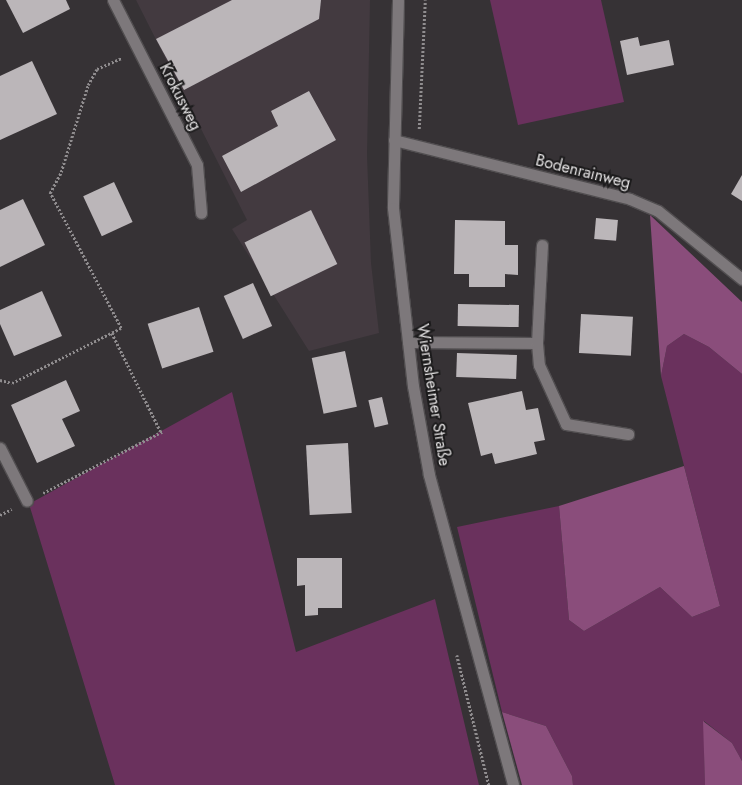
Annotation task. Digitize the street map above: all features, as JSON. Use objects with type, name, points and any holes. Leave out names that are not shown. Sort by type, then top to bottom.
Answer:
[{"type":"main road","name":"Krokusweg","points":[[113,0],[197,165],[201,213]]},
{"type":"main road","name":"Wiernsheimer Straße","points":[[398,0],[393,208],[408,342],[429,475],[513,785]]},
{"type":"main road","name":"Bodenrainweg","points":[[394,140],[630,199],[658,211],[742,279]]},
{"type":"main road","points":[[542,245],[537,343],[539,365],[566,424],[628,434]]},
{"type":"main road","points":[[408,342],[537,343]]},
{"type":"main road","points":[[0,448],[27,500]]},
{"type":"path","points":[[418,145],[425,0]]},
{"type":"path","points":[[0,380],[12,383],[121,328],[50,193],[97,70],[139,50]]},
{"type":"path","points":[[0,515],[162,431],[112,333]]},
{"type":"shaded area","points":[[136,0],[370,0],[367,155],[371,263],[379,333],[309,351],[232,229],[247,220]]},
{"type":"shaded area","points":[[490,0],[601,0],[624,102],[518,125]]},
{"type":"shaded area","points":[[650,215],[742,302],[742,374],[709,347],[684,334],[667,346],[661,376]]},
{"type":"shaded area","points":[[684,334],[709,347],[742,374],[742,761],[732,743],[704,721],[705,785],[573,785],[572,776],[546,726],[502,712],[457,527],[559,506],[569,620],[584,631],[660,587],[692,617],[720,606],[661,376],[667,346]]},
{"type":"shaded area","points":[[232,392],[296,652],[435,599],[479,785],[115,785],[29,504]]},
{"type":"shaded area","points":[[684,466],[720,606],[692,617],[660,587],[584,631],[569,620],[559,506]]},
{"type":"shaded area","points":[[502,712],[546,726],[572,776],[573,785],[522,785]]},
{"type":"shaded area","points":[[703,721],[732,743],[742,761],[742,785],[705,785]]},
{"type":"building","points":[[6,0],[66,0],[70,9],[23,33]]},
{"type":"building","points":[[232,0],[321,0],[319,19],[184,90],[156,39]]},
{"type":"building","points":[[638,37],[640,46],[669,40],[674,65],[627,75],[620,41]]},
{"type":"building","points":[[32,61],[57,114],[0,140],[0,76]]},
{"type":"building","points":[[309,91],[336,140],[241,192],[222,156],[278,126],[271,111]]},
{"type":"building","points":[[742,175],[742,201],[731,194]]},
{"type":"building","points":[[114,182],[133,222],[102,236],[83,196]]},
{"type":"building","points":[[23,199],[45,245],[0,267],[0,210]]},
{"type":"building","points":[[311,210],[337,264],[271,296],[244,242]]},
{"type":"building","points":[[596,218],[618,220],[616,241],[594,239]]},
{"type":"building","points":[[455,220],[505,221],[505,245],[518,245],[518,275],[505,274],[505,287],[469,287],[469,274],[454,274]]},
{"type":"building","points":[[253,283],[272,326],[243,339],[224,296]]},
{"type":"building","points":[[42,291],[62,336],[14,356],[0,324],[0,310]]},
{"type":"building","points":[[458,304],[519,305],[519,327],[458,326]]},
{"type":"building","points":[[199,307],[214,352],[162,368],[148,324]]},
{"type":"building","points":[[581,314],[633,317],[631,356],[579,353]]},
{"type":"building","points":[[345,351],[357,407],[324,414],[312,358]]},
{"type":"building","points":[[457,353],[517,355],[516,379],[456,377]]},
{"type":"building","points":[[66,380],[80,411],[62,419],[75,446],[37,463],[11,405]]},
{"type":"building","points":[[522,391],[526,410],[538,408],[545,440],[534,442],[537,454],[495,464],[492,453],[481,456],[468,403]]},
{"type":"building","points":[[382,397],[388,424],[375,427],[368,400]]},
{"type":"building","points":[[348,443],[352,513],[310,515],[306,445]]},
{"type":"building","points":[[297,558],[342,558],[342,608],[318,608],[318,615],[305,616],[305,585],[297,586]]}]
